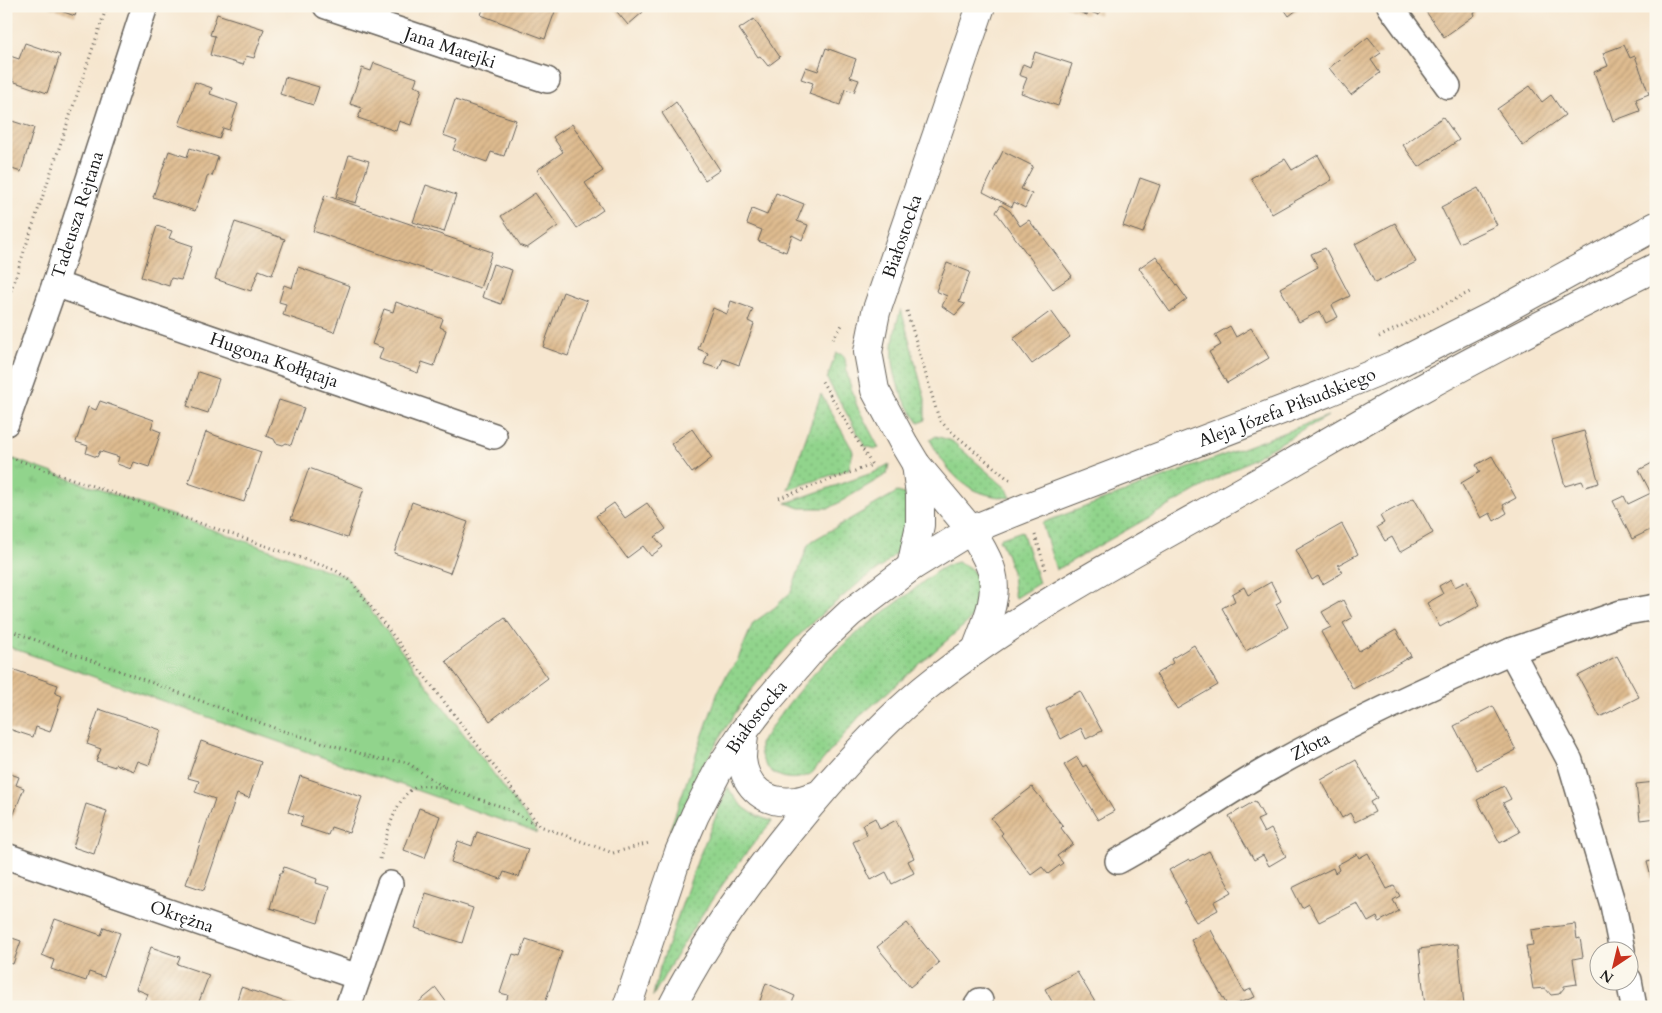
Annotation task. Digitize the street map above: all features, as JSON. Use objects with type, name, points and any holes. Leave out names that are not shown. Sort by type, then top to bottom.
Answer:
[{"type":"main road","name":"Białostocka","points":[[976,650],[992,606],[993,579],[989,564],[971,530],[916,464],[904,444],[874,390],[868,352],[876,312],[981,6]]},
{"type":"main road","name":"Aleja Józefa Piłsudskiego","points":[[911,567],[971,530],[1326,393],[1401,362],[1494,315],[1656,226]]},
{"type":"main road","name":"Aleja Józefa Piłsudskiego","points":[[976,650],[1060,595],[1408,396],[1523,334],[1656,266]]},
{"type":"main road","name":"Białostocka","points":[[627,1007],[679,852],[695,815],[718,771],[744,731],[788,676],[816,645],[850,613],[911,567],[920,525],[920,495],[916,464]]},
{"type":"main road","points":[[672,1007],[702,951],[730,908],[818,795],[852,757],[891,719],[932,682],[976,650]]},
{"type":"main road","points":[[744,731],[742,757],[744,770],[754,789],[767,798],[774,800],[794,801],[818,795]]},
{"type":"street","name":"Tadeusza Rejtana","points":[[6,423],[56,284],[145,6]]},
{"type":"street","name":"Jana Matejki","points":[[326,6],[547,80]]},
{"type":"street","points":[[1390,6],[1448,86]]},
{"type":"street","name":"Hugona Kołłątaja","points":[[56,284],[494,436]]},
{"type":"street","name":"Złota","points":[[1118,861],[1149,844],[1267,770],[1392,704],[1511,651],[1621,614],[1656,607]]},
{"type":"street","points":[[1511,651],[1570,761],[1612,905],[1620,940]]},
{"type":"street","name":"Okrężna","points":[[6,856],[358,977]]},
{"type":"street","points":[[348,1007],[390,884]]},
{"type":"street","points":[[1631,990],[1634,1007]]},
{"type":"path","points":[[6,306],[107,6]]},
{"type":"path","points":[[1376,338],[1474,289]]},
{"type":"path","points":[[779,498],[872,465],[820,378]]},
{"type":"path","points":[[939,419],[947,428],[1007,478],[1019,484]]},
{"type":"path","points":[[6,456],[335,570],[351,581],[540,826]]},
{"type":"path","points":[[1034,534],[1048,577]]},
{"type":"path","points":[[6,629],[280,730],[378,759],[406,762],[445,788]]},
{"type":"path","points":[[390,884],[377,869],[394,813],[406,794],[420,786],[445,788],[503,807],[540,826],[613,852],[649,843]]},
{"type":"green space","points":[[901,309],[925,399],[925,420],[919,423],[902,395],[894,369],[894,340]]},
{"type":"green space","points":[[836,353],[843,355],[845,359],[848,378],[857,406],[879,448],[865,446],[827,379]]},
{"type":"green space","points":[[821,394],[852,449],[849,469],[788,490]]},
{"type":"green space","points":[[1328,416],[1056,570],[1042,523]]},
{"type":"green space","points":[[936,436],[952,441],[1007,489],[1011,498],[983,493],[962,482],[953,474],[937,453],[930,440]]},
{"type":"green space","points":[[11,458],[346,577],[538,833],[6,646],[6,475]]},
{"type":"green space","points":[[889,464],[887,474],[830,508],[800,508],[786,503],[875,472]]},
{"type":"green space","points":[[897,492],[905,494],[909,510],[905,535],[897,552],[883,566],[860,582],[816,619],[769,668],[745,698],[722,734],[704,765],[679,822],[670,829],[718,692],[727,674],[737,661],[753,623],[774,608],[791,592],[808,545],[812,541]]},
{"type":"green space","points":[[1022,531],[1039,583],[1015,598],[1012,572],[999,539]]},
{"type":"green space","points":[[957,562],[967,566],[974,572],[980,588],[977,605],[968,622],[859,717],[812,773],[803,777],[785,778],[770,770],[764,763],[760,744],[779,716],[812,676],[836,651],[870,623],[937,571]]},
{"type":"green space","points":[[728,787],[746,809],[772,821],[708,906],[653,996],[658,973],[698,859]]},
{"type":"building","points":[[47,6],[78,6],[75,16]]},
{"type":"building","points":[[484,6],[557,6],[545,39],[481,15]]},
{"type":"building","points":[[612,6],[639,6],[643,12],[628,25]]},
{"type":"building","points":[[1064,6],[1102,6],[1099,15],[1088,11],[1087,15]]},
{"type":"building","points":[[1282,6],[1302,6],[1289,16]]},
{"type":"building","points":[[1422,6],[1484,6],[1474,13],[1475,15],[1444,37]]},
{"type":"building","points":[[217,14],[264,29],[254,58],[246,56],[243,65],[210,55],[215,36],[210,35]]},
{"type":"building","points":[[754,19],[780,57],[768,66],[760,56],[758,57],[739,29]]},
{"type":"building","points":[[1368,37],[1381,53],[1371,60],[1380,73],[1351,95],[1329,68]]},
{"type":"building","points":[[25,43],[60,55],[47,93],[12,81],[13,79],[6,77],[6,66],[10,56],[19,59]]},
{"type":"building","points":[[1624,45],[1630,58],[1635,56],[1649,94],[1636,99],[1640,111],[1613,121],[1594,72],[1608,66],[1603,53]]},
{"type":"building","points":[[826,48],[856,59],[850,77],[859,80],[854,92],[845,89],[840,105],[809,94],[813,83],[801,79],[806,67],[818,71]]},
{"type":"building","points":[[1035,52],[1072,64],[1058,106],[1021,93],[1027,78],[1019,75],[1023,64],[1030,67]]},
{"type":"building","points":[[374,63],[417,78],[414,86],[422,89],[411,125],[399,121],[396,131],[358,118],[362,108],[350,104],[362,68],[371,71]]},
{"type":"building","points":[[285,77],[319,87],[313,105],[280,94]]},
{"type":"building","points":[[195,82],[212,88],[210,94],[238,104],[229,130],[223,128],[219,139],[179,125]]},
{"type":"building","points":[[1530,86],[1542,102],[1551,95],[1565,115],[1523,146],[1497,109]]},
{"type":"building","points":[[455,100],[516,120],[504,156],[491,152],[487,162],[453,150],[457,140],[443,135]]},
{"type":"building","points":[[676,102],[720,170],[705,180],[662,113]]},
{"type":"building","points":[[1443,117],[1459,140],[1419,167],[1403,145]]},
{"type":"building","points":[[12,121],[34,128],[21,172],[6,167],[6,124],[10,126]]},
{"type":"building","points":[[572,124],[603,171],[585,183],[603,210],[577,228],[537,170],[563,152],[553,137]]},
{"type":"building","points":[[190,148],[218,157],[212,176],[208,175],[195,211],[153,197],[169,151],[187,157]]},
{"type":"building","points":[[1003,151],[1033,166],[1021,189],[1032,194],[1025,208],[1014,202],[1012,207],[983,192]]},
{"type":"building","points":[[349,155],[369,161],[356,203],[336,197]]},
{"type":"building","points":[[1318,155],[1332,180],[1272,214],[1251,178],[1285,159],[1292,170]]},
{"type":"building","points":[[1140,178],[1160,185],[1143,233],[1123,226]]},
{"type":"building","points":[[426,185],[456,195],[444,232],[413,222]]},
{"type":"building","points":[[1478,188],[1497,225],[1459,243],[1441,207]]},
{"type":"building","points":[[535,193],[558,226],[527,248],[521,246],[501,216]]},
{"type":"building","points":[[776,193],[804,204],[797,221],[808,225],[802,240],[792,235],[786,252],[758,241],[762,230],[747,224],[752,209],[767,215]]},
{"type":"building","points":[[325,195],[492,252],[480,288],[313,231]]},
{"type":"building","points":[[1001,205],[1010,211],[1020,226],[1029,220],[1072,276],[1053,289],[996,212]]},
{"type":"building","points":[[235,222],[285,239],[272,275],[259,270],[251,291],[215,279]]},
{"type":"building","points":[[1395,223],[1416,262],[1375,283],[1355,244]]},
{"type":"building","points":[[157,226],[172,231],[169,238],[193,246],[181,280],[171,278],[169,286],[141,277]]},
{"type":"building","points":[[1325,248],[1350,296],[1332,305],[1338,317],[1326,323],[1320,311],[1299,322],[1280,288],[1318,267],[1311,254]]},
{"type":"building","points":[[1156,256],[1187,299],[1170,312],[1139,268]]},
{"type":"building","points":[[947,263],[970,272],[959,302],[965,304],[955,315],[942,306],[947,296],[936,291]]},
{"type":"building","points":[[493,264],[512,270],[501,304],[482,297]]},
{"type":"building","points":[[298,267],[350,286],[334,332],[283,315],[286,304],[279,302],[284,285],[292,288]]},
{"type":"building","points":[[563,292],[587,301],[568,356],[543,347]]},
{"type":"building","points":[[731,301],[753,309],[748,321],[754,324],[739,365],[723,359],[719,369],[704,364],[708,353],[698,349],[713,308],[727,314]]},
{"type":"building","points":[[396,302],[443,319],[440,327],[446,330],[434,366],[422,362],[418,373],[379,359],[383,348],[372,344],[384,309],[393,312]]},
{"type":"building","points":[[1051,311],[1070,337],[1032,364],[1013,339]]},
{"type":"building","points":[[1230,326],[1236,337],[1251,328],[1269,358],[1227,383],[1209,352],[1221,345],[1215,335]]},
{"type":"building","points":[[198,372],[219,379],[208,413],[187,406]]},
{"type":"building","points":[[279,400],[304,408],[291,445],[276,443],[274,439],[266,436]]},
{"type":"building","points":[[100,401],[154,420],[151,428],[161,432],[149,467],[134,462],[131,469],[117,464],[119,457],[100,451],[97,457],[86,453],[88,446],[76,442],[88,407],[96,410]]},
{"type":"building","points":[[692,429],[712,458],[692,473],[671,444]]},
{"type":"building","points":[[1584,431],[1599,483],[1585,487],[1582,481],[1565,486],[1552,440]]},
{"type":"building","points":[[206,432],[261,452],[244,502],[188,483]]},
{"type":"building","points":[[1492,456],[1516,498],[1503,505],[1507,513],[1494,521],[1490,513],[1481,518],[1461,483],[1480,472],[1476,465]]},
{"type":"building","points":[[1656,461],[1656,537],[1652,529],[1632,539],[1613,501],[1624,496],[1628,504],[1651,493],[1639,470]]},
{"type":"building","points":[[309,468],[364,488],[347,538],[291,519]]},
{"type":"building","points":[[1414,498],[1433,533],[1400,552],[1392,537],[1385,541],[1377,527],[1384,523],[1380,516]]},
{"type":"building","points":[[412,502],[468,522],[450,573],[394,553]]},
{"type":"building","points":[[614,503],[625,518],[647,503],[666,529],[655,537],[663,547],[651,556],[643,546],[627,558],[596,516]]},
{"type":"building","points":[[1342,524],[1358,554],[1338,565],[1342,573],[1323,584],[1318,576],[1312,580],[1296,550]]},
{"type":"building","points":[[1451,579],[1455,587],[1467,581],[1480,605],[1440,627],[1427,603],[1443,594],[1439,586]]},
{"type":"building","points":[[1271,582],[1281,601],[1276,604],[1288,627],[1246,651],[1222,608],[1235,601],[1232,594],[1244,587],[1248,595]]},
{"type":"building","points":[[1343,600],[1352,618],[1343,623],[1359,651],[1396,630],[1411,656],[1353,689],[1321,632],[1331,627],[1322,612]]},
{"type":"building","points":[[505,618],[548,678],[490,721],[446,661]]},
{"type":"building","points":[[1194,645],[1218,685],[1177,709],[1156,674],[1173,663],[1171,659]]},
{"type":"building","points":[[1617,656],[1639,697],[1600,717],[1578,676]]},
{"type":"building","points":[[9,668],[58,685],[55,693],[62,696],[50,732],[36,727],[33,737],[6,728],[6,676]]},
{"type":"building","points":[[1080,691],[1102,731],[1086,739],[1081,728],[1061,739],[1046,709]]},
{"type":"building","points":[[1493,706],[1516,750],[1477,770],[1454,726]]},
{"type":"building","points":[[99,709],[161,730],[149,765],[138,761],[134,771],[115,764],[115,767],[96,761],[101,749],[87,744]]},
{"type":"building","points":[[201,741],[261,762],[249,798],[237,794],[204,890],[186,884],[215,799],[195,792],[199,781],[188,778]]},
{"type":"building","points":[[1077,757],[1083,767],[1086,765],[1114,811],[1098,820],[1064,765]]},
{"type":"building","points":[[1356,760],[1377,798],[1370,802],[1375,812],[1355,822],[1350,813],[1342,818],[1321,780]]},
{"type":"building","points":[[6,767],[10,768],[8,773],[19,777],[16,785],[24,788],[6,834]]},
{"type":"building","points":[[300,776],[362,797],[349,833],[331,827],[328,835],[300,826],[303,817],[288,812]]},
{"type":"building","points":[[1656,782],[1656,818],[1640,820],[1636,784]]},
{"type":"building","points":[[1504,786],[1511,799],[1503,803],[1520,832],[1500,843],[1477,800]]},
{"type":"building","points":[[1032,787],[1063,826],[1061,828],[1073,844],[1057,856],[1063,863],[1048,874],[1042,867],[1031,875],[1001,835],[1003,833],[991,818]]},
{"type":"building","points":[[1255,801],[1264,817],[1257,820],[1264,833],[1271,829],[1286,856],[1269,866],[1263,855],[1254,860],[1229,816]]},
{"type":"building","points":[[86,804],[107,811],[94,854],[73,847]]},
{"type":"building","points":[[419,808],[440,816],[425,858],[404,850]]},
{"type":"building","points":[[875,818],[880,829],[896,820],[914,858],[908,861],[914,873],[892,884],[886,872],[871,880],[853,842],[867,835],[862,825]]},
{"type":"building","points":[[477,832],[528,849],[519,877],[504,872],[501,879],[451,862],[458,841],[472,846]]},
{"type":"building","points":[[1209,851],[1232,892],[1214,902],[1218,910],[1196,922],[1169,870]]},
{"type":"building","points":[[1368,853],[1387,889],[1394,886],[1400,896],[1393,900],[1399,911],[1379,922],[1377,917],[1368,922],[1357,903],[1319,922],[1309,904],[1302,908],[1292,888],[1333,868],[1335,873],[1339,870],[1337,865],[1357,854],[1359,858]]},
{"type":"building","points":[[1656,860],[1656,891],[1655,892],[1647,862]]},
{"type":"building","points":[[284,867],[317,879],[316,883],[329,887],[318,923],[270,908],[280,873],[282,873]]},
{"type":"building","points":[[426,893],[473,908],[462,943],[415,928]]},
{"type":"building","points":[[55,919],[101,935],[104,927],[120,933],[104,977],[89,972],[86,981],[51,969],[54,960],[42,955]]},
{"type":"building","points":[[907,923],[939,963],[910,987],[877,947]]},
{"type":"building","points":[[1575,924],[1577,939],[1580,938],[1583,957],[1573,959],[1577,984],[1564,986],[1559,994],[1551,995],[1545,988],[1533,989],[1526,946],[1533,945],[1531,930]]},
{"type":"building","points":[[1211,930],[1244,992],[1251,989],[1255,997],[1228,1007],[1191,940]]},
{"type":"building","points":[[6,936],[21,941],[13,964],[6,962]]},
{"type":"building","points":[[526,939],[562,951],[544,1006],[530,1002],[529,1007],[508,1007],[505,1006],[508,995],[500,993],[513,954],[520,956]]},
{"type":"building","points":[[1458,944],[1464,1006],[1425,1007],[1419,949]]},
{"type":"building","points":[[151,947],[180,957],[177,964],[209,975],[197,1007],[182,1005],[182,1007],[148,1007],[144,1005],[148,994],[136,989]]},
{"type":"building","points":[[1077,972],[1098,1007],[1055,1007],[1045,989]]},
{"type":"building","points":[[766,983],[795,996],[790,1007],[758,1007]]},
{"type":"building","points":[[241,987],[297,1006],[297,1007],[235,1007]]},
{"type":"building","points":[[436,988],[450,1007],[413,1007]]}]
